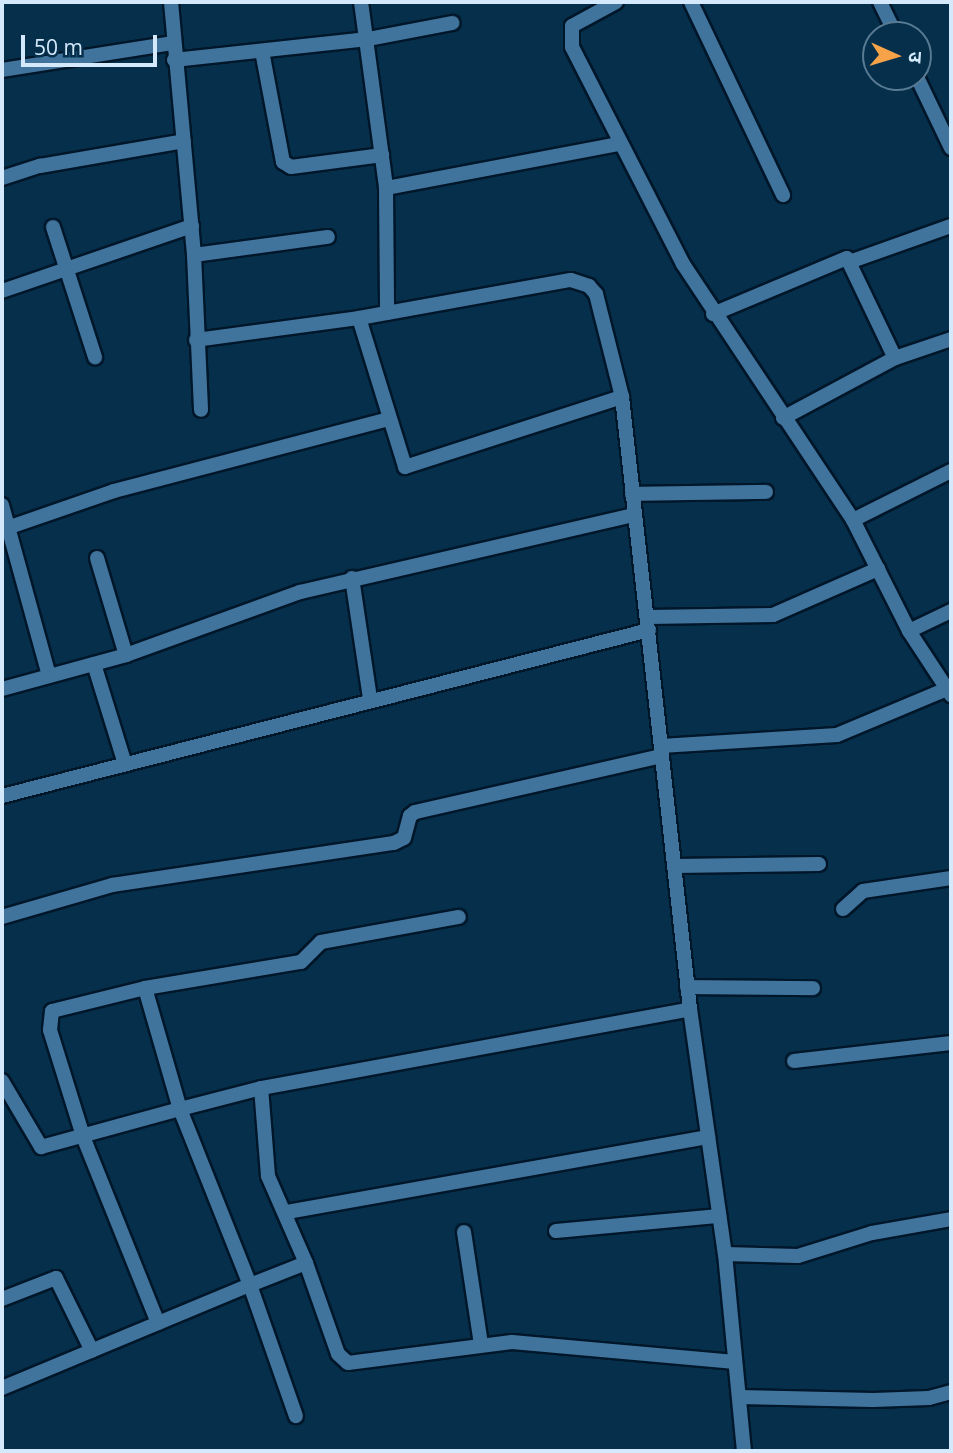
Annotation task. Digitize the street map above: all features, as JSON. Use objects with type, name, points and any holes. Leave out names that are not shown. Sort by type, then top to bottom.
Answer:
[{"type":"street","points":[[171,2],[174,60],[192,226],[201,410]]},
{"type":"street","points":[[361,2],[386,188],[387,313]]},
{"type":"street","points":[[691,2],[783,195]]},
{"type":"street","points":[[880,2],[889,21]]},
{"type":"street","points":[[2,917],[112,885],[394,844],[404,838],[415,812],[662,751],[837,735],[949,692],[909,631],[853,520],[713,314],[619,144],[570,37],[572,26],[580,19],[610,3]]},
{"type":"street","points":[[174,60],[368,39],[452,23]]},
{"type":"street","points":[[2,70],[173,43]]},
{"type":"street","points":[[262,51],[283,162],[291,167],[382,155]]},
{"type":"street","points":[[924,91],[951,148]]},
{"type":"street","points":[[2,178],[40,166],[184,141]]},
{"type":"street","points":[[386,188],[619,144]]},
{"type":"street","points":[[2,291],[192,226]]},
{"type":"street","points":[[852,261],[951,226]]},
{"type":"street","points":[[53,227],[95,357]]},
{"type":"street","points":[[194,255],[328,237]]},
{"type":"street","points":[[713,314],[843,257],[852,261],[895,358]]},
{"type":"street","points":[[196,340],[359,318],[571,280],[582,282],[596,294],[604,313],[622,397],[687,987],[725,1254],[744,1451]]},
{"type":"street","points":[[359,318],[400,463],[408,468],[622,397]]},
{"type":"street","points":[[783,418],[895,358],[951,339]]},
{"type":"street","points":[[7,528],[126,488],[388,419]]},
{"type":"street","points":[[853,520],[951,471]]},
{"type":"street","points":[[632,494],[766,492]]},
{"type":"street","points":[[2,505],[49,676]]},
{"type":"street","points":[[2,689],[126,654],[300,592],[634,515]]},
{"type":"street","points":[[97,558],[126,654]]},
{"type":"street","points":[[2,796],[648,623],[773,615],[878,569]]},
{"type":"street","points":[[352,579],[370,699]]},
{"type":"street","points":[[909,631],[951,611]]},
{"type":"street","points":[[94,664],[125,764]]},
{"type":"street","points":[[674,866],[819,864]]},
{"type":"street","points":[[843,909],[863,891],[951,878]]},
{"type":"street","points":[[158,1323],[83,1136],[49,1016],[59,1008],[145,988],[302,962],[321,942],[459,917]]},
{"type":"street","points":[[687,987],[813,988]]},
{"type":"street","points":[[145,988],[180,1109],[250,1285],[296,1416]]},
{"type":"street","points":[[2,1081],[37,1145],[83,1136],[261,1088],[690,1009]]},
{"type":"street","points":[[794,1061],[951,1043]]},
{"type":"street","points":[[261,1088],[268,1176],[287,1212],[344,1362],[481,1345],[555,1345],[735,1362]]},
{"type":"street","points":[[287,1212],[708,1137]]},
{"type":"street","points":[[556,1231],[719,1216]]},
{"type":"street","points":[[725,1254],[797,1256],[872,1233],[951,1219]]},
{"type":"street","points":[[464,1232],[481,1345]]},
{"type":"street","points":[[2,1388],[306,1263]]},
{"type":"street","points":[[2,1299],[47,1278],[58,1279],[92,1350]]},
{"type":"street","points":[[739,1396],[873,1400],[929,1398],[951,1392]]}]
